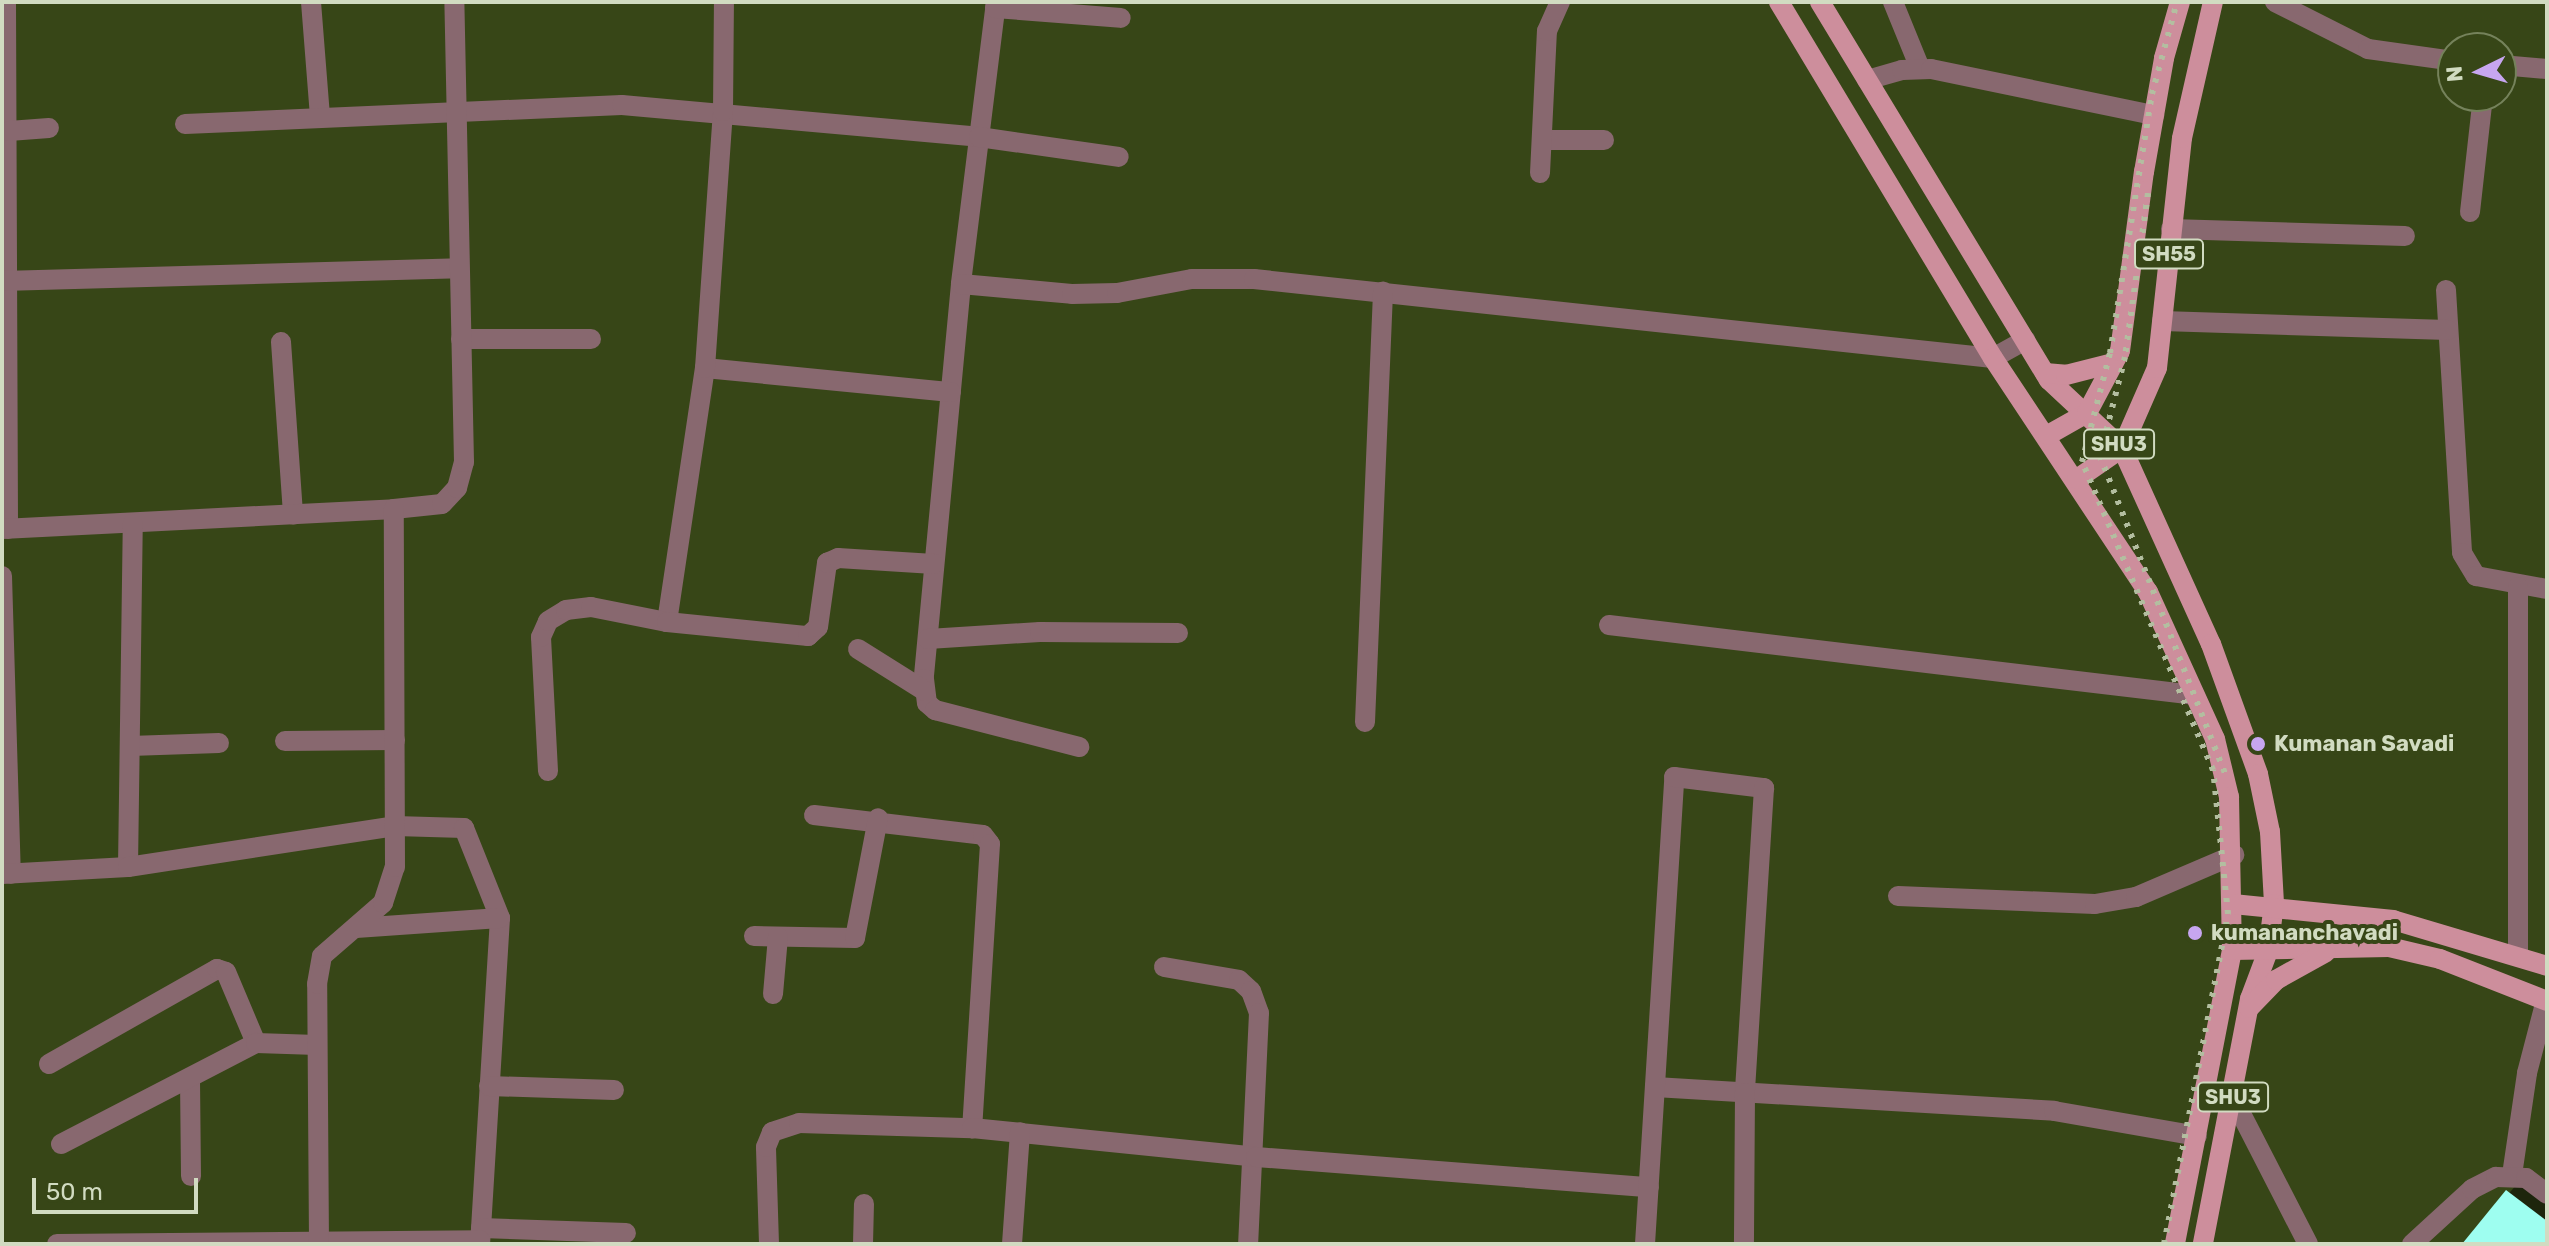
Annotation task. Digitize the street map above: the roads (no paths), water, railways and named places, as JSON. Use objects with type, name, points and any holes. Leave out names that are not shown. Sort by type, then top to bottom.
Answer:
[{"type":"main road","name":"SHU3","points":[[1779,2],[1993,358],[2048,435],[2148,592],[2215,739],[2229,797],[2234,855],[2232,950],[2175,1244]]},
{"type":"main road","name":"SHU3","points":[[1820,2],[2045,373],[2122,448],[2211,644],[2258,774],[2270,832],[2274,904],[2268,951],[2248,1009],[2203,1244]]},
{"type":"main road","name":"SH55","points":[[2087,413],[2120,351],[2154,115],[2180,2]]},
{"type":"main road","name":"SH55","points":[[2122,448],[2157,368],[2182,138],[2213,2]]},
{"type":"main road","points":[[2045,373],[2066,375],[2113,363]]},
{"type":"main road","points":[[2048,435],[2087,413]]},
{"type":"main road","points":[[2077,479],[2122,448]]},
{"type":"main road","points":[[2233,904],[2274,904],[2393,920],[2518,953],[2547,966]]},
{"type":"main road","points":[[2232,950],[2268,951],[2345,945],[2389,947],[2440,959],[2547,1000]]},
{"type":"main road","points":[[2248,1009],[2303,961],[2345,945]]},
{"type":"street","points":[[6,2],[9,131],[4,281],[5,529],[394,509],[442,504],[457,488],[464,462],[454,2]]},
{"type":"street","points":[[311,2],[320,116]]},
{"type":"street","points":[[667,622],[705,368],[723,111],[724,2]]},
{"type":"street","points":[[1540,173],[1549,18],[1560,2]]},
{"type":"street","points":[[1893,2],[1920,68]]},
{"type":"street","points":[[2275,2],[2368,49],[2437,59]]},
{"type":"street","points":[[925,691],[961,284],[995,5],[1121,18]]},
{"type":"street","points":[[2517,66],[2547,69]]},
{"type":"street","points":[[1867,80],[1920,68],[2154,115]]},
{"type":"street","points":[[185,124],[622,105],[723,111],[979,137],[1119,157]]},
{"type":"street","points":[[2470,212],[2481,112]]},
{"type":"street","points":[[9,131],[49,128]]},
{"type":"street","points":[[1542,140],[1604,140]]},
{"type":"street","points":[[2171,229],[2405,236]]},
{"type":"street","points":[[4,281],[459,268]]},
{"type":"street","points":[[961,284],[1072,294],[1117,293],[1192,279],[1254,279],[1993,358],[2025,340]]},
{"type":"street","points":[[2446,290],[2462,553],[2476,576],[2518,587],[2547,589]]},
{"type":"street","points":[[1365,722],[1383,291]]},
{"type":"street","points":[[2162,321],[2448,330]]},
{"type":"street","points":[[461,339],[591,339]]},
{"type":"street","points":[[281,342],[293,515]]},
{"type":"street","points":[[705,368],[951,392]]},
{"type":"street","points":[[319,1243],[317,1045],[322,956],[383,903],[391,886],[395,826],[394,509]]},
{"type":"street","points":[[128,867],[133,524]]},
{"type":"street","points":[[548,771],[540,654],[548,621],[566,610],[591,607],[667,622],[808,636],[818,627],[827,563],[838,558],[934,564]]},
{"type":"street","points":[[2,576],[6,874],[128,867],[395,826],[464,828],[500,918],[480,1237]]},
{"type":"street","points":[[2518,587],[2518,953]]},
{"type":"street","points":[[1609,625],[2194,695]]},
{"type":"street","points":[[928,639],[1040,632],[1178,633]]},
{"type":"street","points":[[858,649],[925,691],[935,710],[1079,747]]},
{"type":"street","points":[[285,741],[395,740]]},
{"type":"street","points":[[130,746],[219,743]]},
{"type":"street","points":[[1645,1244],[1674,777],[1764,788],[1745,1093],[1744,1244]]},
{"type":"street","points":[[814,815],[878,818],[983,835],[990,844],[972,1128]]},
{"type":"street","points":[[754,936],[855,938],[878,818]]},
{"type":"street","points":[[1898,896],[2095,904],[2136,897],[2234,855]]},
{"type":"street","points":[[356,928],[500,918]]},
{"type":"street","points":[[773,994],[778,937]]},
{"type":"street","points":[[1164,967],[1239,980],[1251,991],[1259,1013],[1256,1157],[1248,1244]]},
{"type":"street","points":[[49,1064],[217,969],[226,972],[256,1043]]},
{"type":"street","points":[[2512,1175],[2527,1073],[2547,1000]]},
{"type":"street","points":[[61,1144],[190,1080],[256,1043],[317,1045]]},
{"type":"street","points":[[190,1080],[191,1176]]},
{"type":"street","points":[[489,1086],[614,1090]]},
{"type":"street","points":[[1655,1087],[2054,1111],[2197,1136]]},
{"type":"street","points":[[2233,1098],[2308,1244]]},
{"type":"street","points":[[769,1244],[766,1147],[772,1132],[782,1125],[972,1128],[1256,1157],[1649,1187]]},
{"type":"street","points":[[1012,1244],[1020,1132]]},
{"type":"street","points":[[2412,1244],[2472,1189],[2512,1175],[2547,1194]]},
{"type":"street","points":[[863,1244],[864,1204]]},
{"type":"street","points":[[57,1244],[319,1243],[626,1233]]},
{"type":"railway","points":[[2164,1244],[2228,914],[2213,770],[2082,462],[2110,353],[2152,94],[2177,2]]},
{"type":"railway","points":[[2148,193],[2125,357],[2100,456],[2225,773]]},
{"type":"place","name":"Kumanan Savadi","points":[[2258,744]]},
{"type":"place","name":"kumananchavadi","points":[[2195,933]]}]
